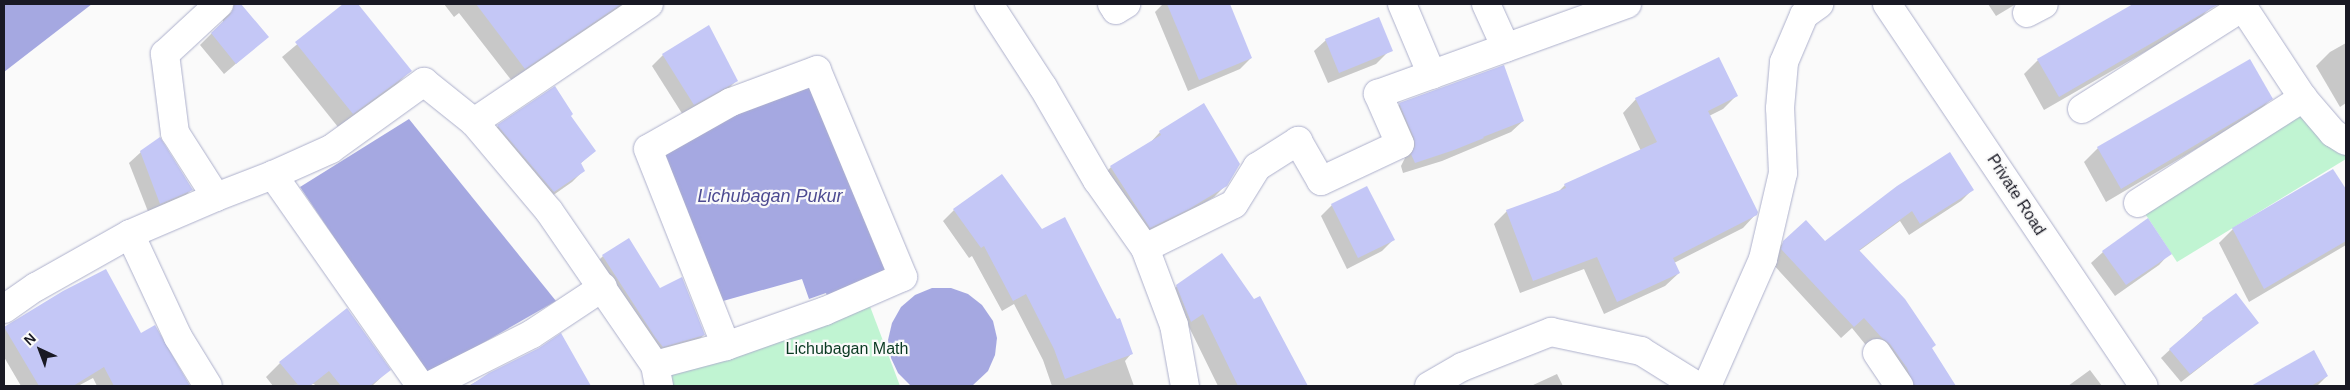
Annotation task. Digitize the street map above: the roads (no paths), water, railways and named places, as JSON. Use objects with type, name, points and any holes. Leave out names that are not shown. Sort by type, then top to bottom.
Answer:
[{"type":"street","points":[[216,197],[175,133],[165,54],[219,4]]},
{"type":"street","points":[[474,122],[649,4]]},
{"type":"street","points":[[989,4],[1043,87],[1097,180],[1144,248],[1174,325],[1185,386]]},
{"type":"street","points":[[1112,4],[1116,10],[1126,4]]},
{"type":"street","points":[[1402,4],[1432,75]]},
{"type":"street","points":[[1486,4],[1506,48]]},
{"type":"street","points":[[1144,248],[1234,204],[1257,167],[1298,141],[1322,181],[1400,144],[1378,94],[1626,4]]},
{"type":"street","points":[[1707,386],[1763,259],[1782,173],[1780,108],[1784,62],[1804,15],[1819,4]]},
{"type":"street","name":"Private Road","points":[[1887,4],[2144,386]]},
{"type":"street","points":[[2082,109],[2242,6],[2303,98],[2342,133]]},
{"type":"street","points":[[4,309],[36,286],[130,234],[331,149],[424,82],[474,122],[549,211],[603,287],[657,376],[726,346],[825,311],[903,277],[817,70],[731,102],[648,149],[726,346]]},
{"type":"street","points":[[2138,203],[2303,98]]},
{"type":"street","points":[[272,175],[421,386]]},
{"type":"street","points":[[130,234],[178,337],[208,386]]},
{"type":"street","points":[[429,386],[532,334],[603,287]]},
{"type":"street","points":[[1429,386],[1462,367],[1551,332],[1641,351],[1697,386]]},
{"type":"street","points":[[1877,353],[1899,386]]},
{"type":"water","points":[[4,4],[92,4],[4,72]]},
{"type":"water","name":"Lichubagan Pukur","points":[[811,83],[896,275],[830,304],[826,293],[809,299],[802,279],[723,301],[664,156],[733,109]]},
{"type":"water","points":[[409,119],[556,301],[427,375],[300,187]]},
{"type":"water","points":[[932,288],[951,288],[968,294],[982,305],[993,321],[997,338],[995,355],[988,371],[972,386],[911,386],[898,373],[891,358],[888,340],[892,323],[901,307],[915,295]]},
{"type":"park label","name":"Lichubagan Math","points":[[847,349]]}]
